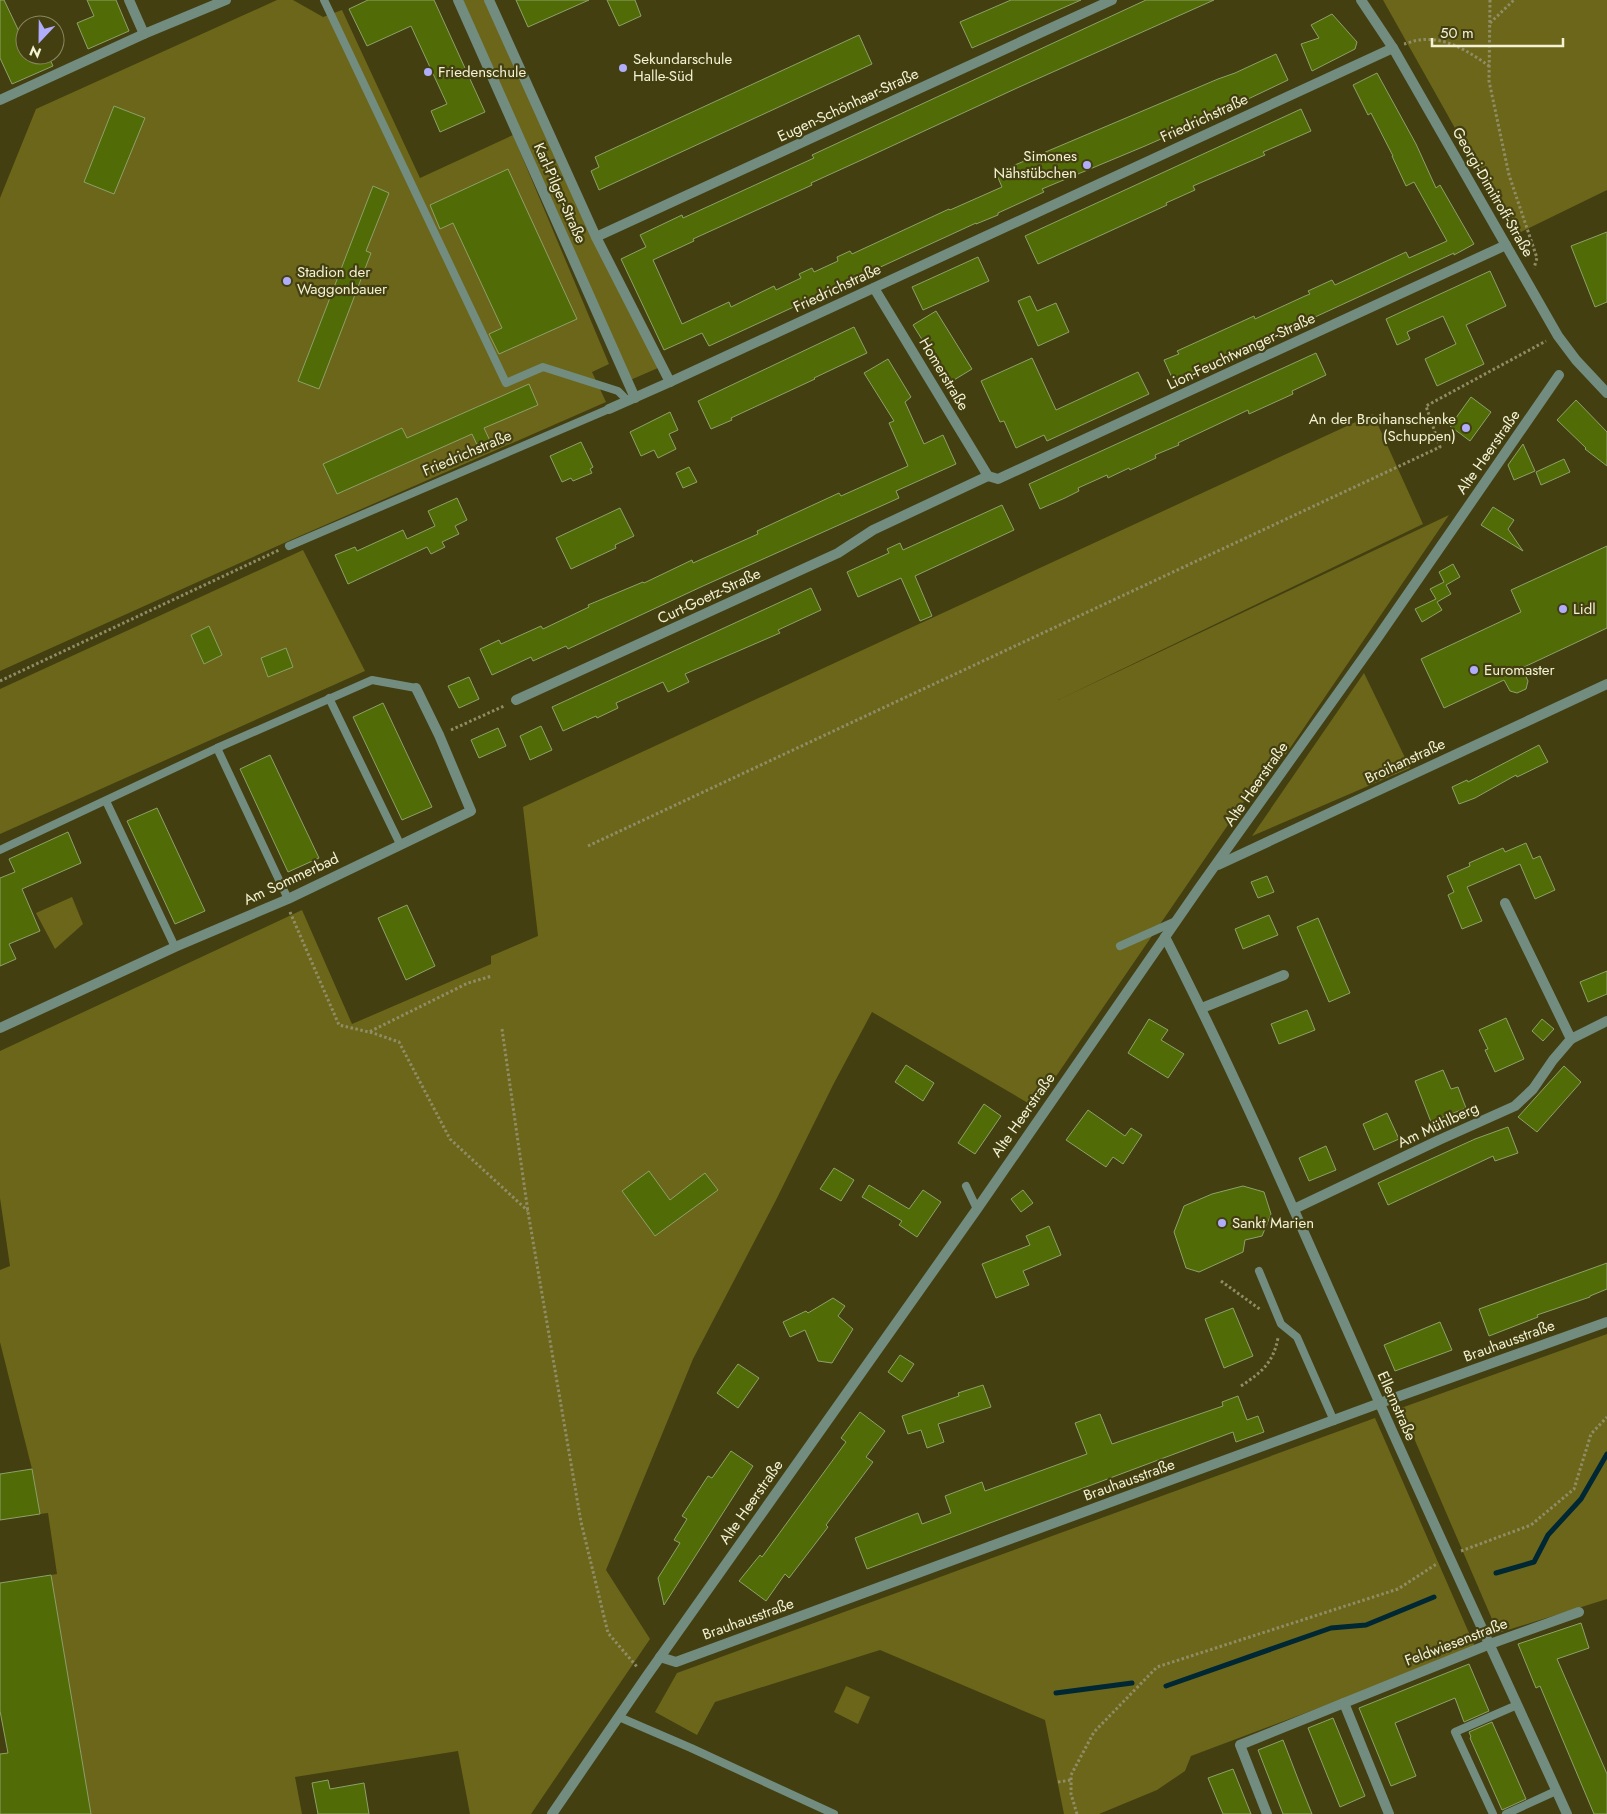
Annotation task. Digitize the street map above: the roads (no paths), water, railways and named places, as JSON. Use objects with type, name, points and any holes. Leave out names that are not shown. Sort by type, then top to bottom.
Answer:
[{"type":"street","points":[[129,0],[144,34]]},
{"type":"street","points":[[0,100],[144,34],[226,0]]},
{"type":"street","name":"Karl-Pilger-Straße","points":[[458,0],[631,400]]},
{"type":"street","name":"Karl-Pilger-Straße","points":[[489,0],[596,237],[670,382]]},
{"type":"street","name":"Eugen-Schönhaar-Straße","points":[[596,237],[1112,0]]},
{"type":"street","name":"Georgi-Dimitroff-Straße","points":[[1360,0],[1393,48],[1558,336],[1576,360],[1607,393]]},
{"type":"street","name":"Friedrichstraße","points":[[609,409],[1393,48]]},
{"type":"street","name":"Lion-Feuchtwanger-Straße","points":[[988,476],[998,479],[1506,245]]},
{"type":"street","name":"Homerstraße","points":[[874,288],[988,476]]},
{"type":"street","name":"Alte Heerstraße","points":[[552,1814],[1165,936],[1382,632],[1559,375]]},
{"type":"street","name":"Curt-Goetz-Straße","points":[[516,700],[838,553],[873,530],[988,476]]},
{"type":"street","name":"Broihanstraße","points":[[1216,866],[1607,684]]},
{"type":"street","name":"Am Sommerbad","points":[[0,1028],[175,947],[288,898],[471,811],[439,735],[416,688]]},
{"type":"street","points":[[1505,903],[1571,1039]]},
{"type":"street","name":"Ellernstraße","points":[[1165,936],[1202,1008],[1294,1209],[1448,1556],[1567,1814]]},
{"type":"street","points":[[1202,1008],[1284,975]]},
{"type":"street","name":"Am Mühlberg","points":[[1294,1209],[1515,1106],[1533,1089],[1553,1060],[1571,1039],[1607,1021]]},
{"type":"street","name":"Brauhausstraße","points":[[660,1657],[676,1662],[1380,1403],[1607,1322]]},
{"type":"street","name":"Feldwiesenstraße","points":[[1267,1814],[1240,1745],[1490,1644],[1579,1612]]},
{"type":"street","points":[[1344,1703],[1389,1814]]},
{"type":"lane","points":[[324,0],[506,383],[543,367],[618,391],[631,400]]},
{"type":"lane","name":"Friedrichstraße","points":[[289,546],[609,409]]},
{"type":"lane","points":[[0,850],[217,748],[372,680],[416,688]]},
{"type":"lane","points":[[329,698],[400,844]]},
{"type":"lane","points":[[217,748],[288,898]]},
{"type":"lane","points":[[106,801],[175,947]]},
{"type":"lane","points":[[1120,946],[1176,921]]},
{"type":"lane","points":[[966,1186],[976,1209]]},
{"type":"lane","points":[[1259,1271],[1281,1324],[1298,1337],[1334,1421]]},
{"type":"lane","points":[[1493,1814],[1456,1732],[1517,1704]]},
{"type":"lane","points":[[619,1717],[834,1814]]},
{"type":"lane","points":[[1506,1814],[1556,1791]]},
{"type":"waterway","points":[[1496,1573],[1534,1562],[1548,1535],[1581,1499],[1607,1454]]},
{"type":"waterway","points":[[1166,1686],[1331,1628],[1366,1625],[1434,1597]]},
{"type":"waterway","points":[[1056,1693],[1132,1683]]},
{"type":"place","name":"Sekundarschule Halle-Süd","points":[[623,68]]},
{"type":"place","name":"Friedenschule","points":[[428,72]]},
{"type":"place","name":"Simones Nähstübchen","points":[[1087,165]]},
{"type":"place","name":"Stadion der Waggonbauer","points":[[287,281]]},
{"type":"place","name":"An der Broihanschenke (Schuppen)","points":[[1466,428]]},
{"type":"place","name":"Lidl","points":[[1563,609]]},
{"type":"place","name":"Euromaster","points":[[1474,670]]},
{"type":"place","name":"Sankt Marien","points":[[1222,1223]]}]
